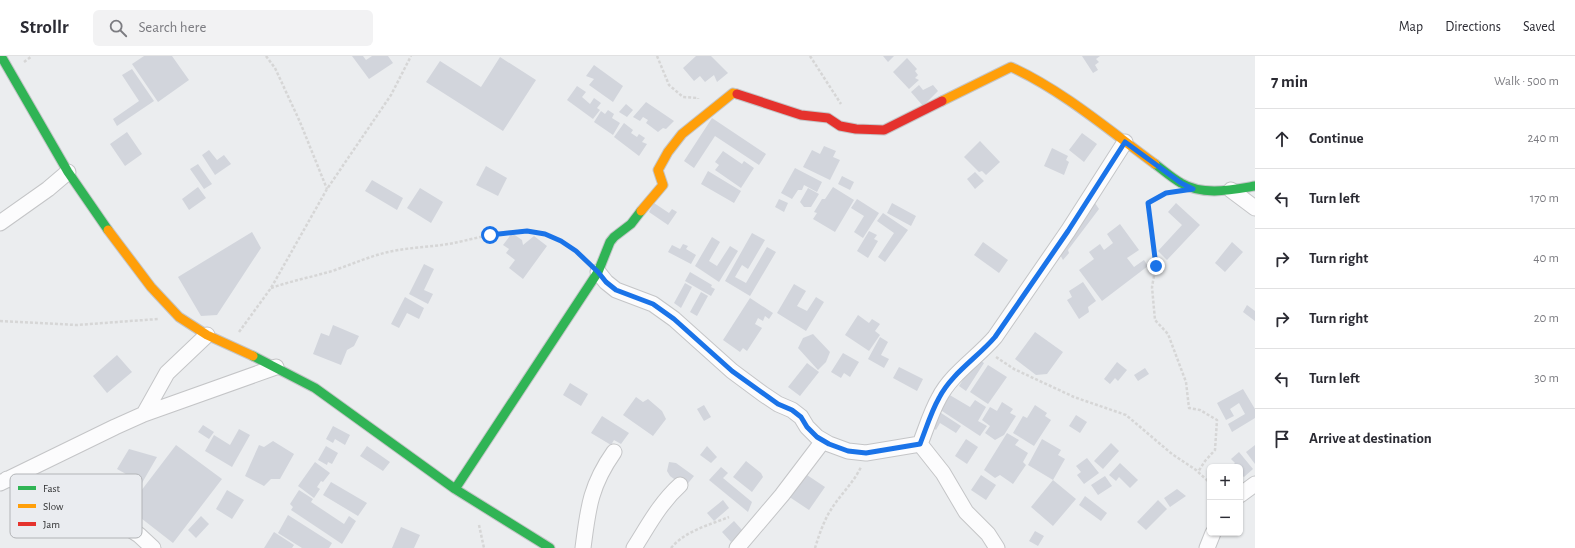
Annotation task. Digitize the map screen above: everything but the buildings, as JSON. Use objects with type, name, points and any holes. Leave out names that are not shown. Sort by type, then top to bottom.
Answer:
[{"type":"street","points":[[1,56],[68,172],[122,250],[151,287],[178,317],[207,335],[276,367],[315,388],[455,489],[550,548]]},
{"type":"street","points":[[455,489],[598,272],[610,242],[631,224],[663,185],[658,170],[668,152],[682,134],[733,93],[801,115],[828,118],[840,126],[856,129],[884,130],[1011,67],[1057,93],[1181,183],[1193,189],[1220,191],[1255,186]]},
{"type":"street","points":[[920,444],[939,398],[964,366],[985,349],[995,337],[1059,244],[1125,142]]},
{"type":"street","points":[[0,223],[48,189],[68,172]]},
{"type":"street","points":[[1231,190],[1255,208]]},
{"type":"street","points":[[598,272],[606,282],[616,290],[653,304],[674,319],[732,371],[778,404],[792,410],[801,417],[807,427],[823,441],[848,451],[866,453],[920,444]]},
{"type":"street","points":[[144,414],[167,373],[207,335]]},
{"type":"street","points":[[16,474],[144,414],[276,367]]},
{"type":"street","points":[[737,548],[782,495],[823,441]]},
{"type":"street","points":[[920,444],[943,473],[966,512],[988,534],[997,548]]},
{"type":"street","points":[[583,548],[595,483],[604,466],[614,452]]},
{"type":"street","points":[[1243,493],[1255,484]]},
{"type":"street","points":[[634,548],[658,509],[670,494],[680,485]]},
{"type":"street","points":[[1207,548],[1212,536]]},
{"type":"street","points":[[142,538],[154,548]]},
{"type":"path","points":[[266,56],[275,68],[300,122],[327,189]]},
{"type":"path","points":[[229,345],[271,288],[327,189],[391,95],[411,56]]},
{"type":"path","points":[[656,56],[669,85],[683,97],[698,98],[699,102]]},
{"type":"path","points":[[810,56],[844,109]]},
{"type":"path","points":[[1193,189],[1166,193],[1148,203],[1156,266],[1152,287],[1155,320],[1168,334],[1186,382],[1189,408],[1200,410],[1217,420],[1215,450],[1198,472]]},
{"type":"path","points":[[271,288],[331,271],[394,250],[452,243],[490,235],[527,231],[545,234],[561,241],[576,251],[598,272]]},
{"type":"path","points":[[0,320],[77,325],[178,317]]},
{"type":"path","points":[[985,349],[1014,369],[1074,397],[1126,415],[1172,454],[1207,480]]},
{"type":"path","points":[[814,548],[819,533],[831,508],[858,473],[866,453]]},
{"type":"path","points":[[671,548],[676,542],[693,532],[729,518]]},
{"type":"traffic: fast","points":[[1,56],[68,172],[108,230]]},
{"type":"traffic: fast","points":[[1155,164],[1181,183],[1198,190],[1217,191],[1255,186]]},
{"type":"traffic: fast","points":[[455,489],[598,272],[610,242],[631,224],[641,211]]},
{"type":"traffic: fast","points":[[253,356],[315,388],[455,489],[550,548]]},
{"type":"traffic: slow","points":[[942,101],[1011,67],[1030,76],[1067,99],[1155,164]]},
{"type":"traffic: slow","points":[[641,211],[663,185],[658,170],[668,152],[682,134],[733,93],[737,94]]},
{"type":"traffic: slow","points":[[108,230],[151,287],[179,317],[207,335],[253,356]]},
{"type":"traffic: jam","points":[[737,94],[801,115],[828,118],[840,126],[856,129],[884,130],[942,101]]},
{"type":"route","points":[[490,235],[527,231],[545,234],[561,241],[576,251],[598,272],[606,282],[616,290],[653,304],[674,319],[732,371],[763,394],[778,404],[792,410],[801,417],[807,427],[817,437],[829,444],[848,451],[866,453],[920,444],[943,391],[964,366],[995,337],[1068,231],[1125,142],[1181,183],[1193,189],[1166,193],[1148,203],[1156,266]]}]
